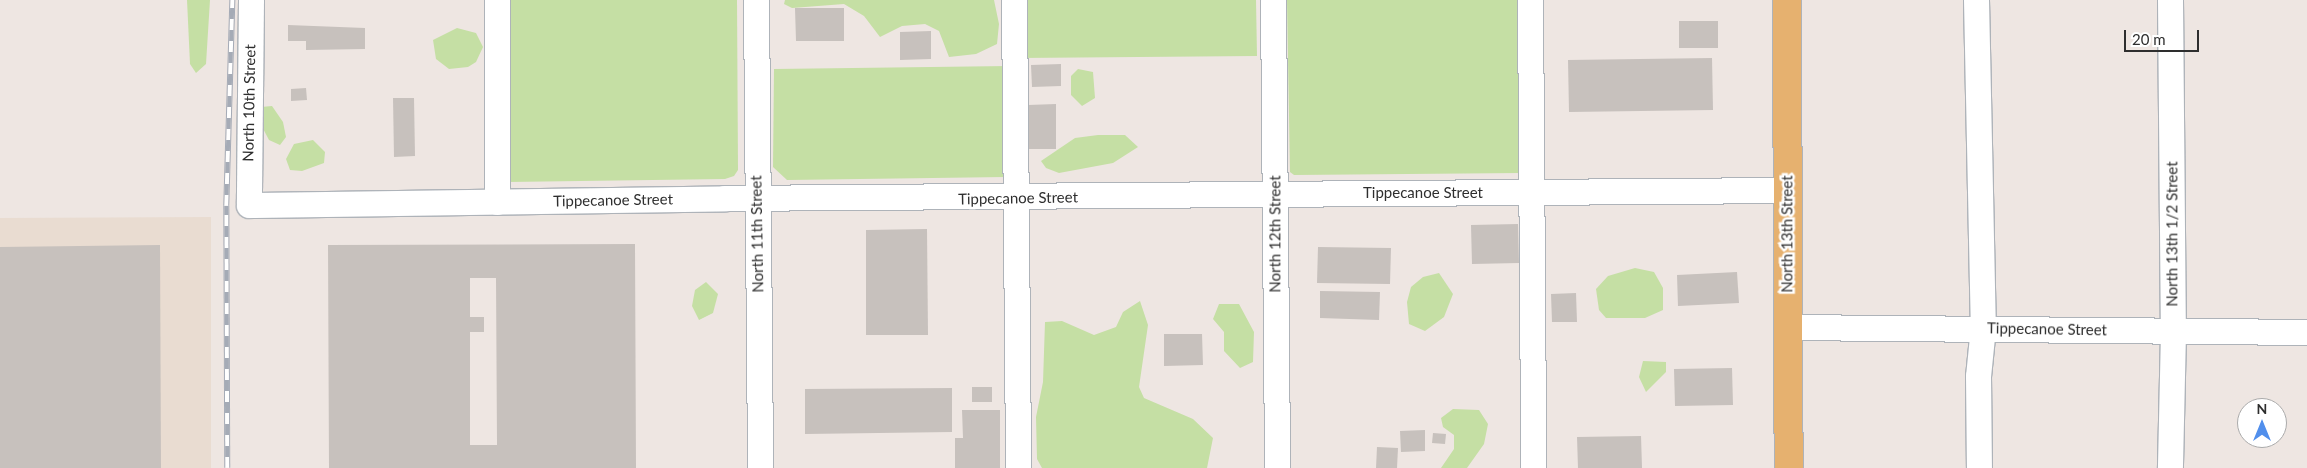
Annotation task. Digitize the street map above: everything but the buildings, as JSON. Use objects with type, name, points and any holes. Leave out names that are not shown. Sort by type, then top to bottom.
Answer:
[{"type":"main road","name":"North 13th Street","points":[[1787,0],[1789,468]]},
{"type":"street","name":"North 10th Street","points":[[249,206],[252,0]]},
{"type":"street","points":[[496,0],[497,202]]},
{"type":"street","name":"North 11th Street","points":[[756,0],[760,468]]},
{"type":"street","points":[[1014,0],[1018,468]]},
{"type":"street","name":"North 12th Street","points":[[1273,0],[1276,468]]},
{"type":"street","points":[[1530,0],[1532,468]]},
{"type":"street","points":[[1976,0],[1983,328],[1978,376],[1979,468]]},
{"type":"street","name":"North 13th 1/2 Street","points":[[2170,0],[2173,332],[2170,468]]},
{"type":"street","name":"Tippecanoe Street","points":[[249,206],[757,198],[1015,198],[1787,190]]},
{"type":"street","name":"Tippecanoe Street","points":[[1788,328],[1983,328],[2173,332],[2307,332]]},
{"type":"shaded area","points":[[211,217],[211,468],[0,468],[0,218]]},
{"type":"green space","points":[[187,0],[210,0],[206,64],[196,73],[190,64]]},
{"type":"green space","points":[[501,0],[737,0],[738,170],[734,176],[725,179],[507,182]]},
{"type":"green space","points":[[785,0],[994,0],[999,24],[997,44],[976,54],[949,57],[939,31],[925,24],[902,26],[880,37],[864,16],[844,4],[792,8],[784,4]]},
{"type":"green space","points":[[1019,0],[1256,0],[1257,56],[1019,58]]},
{"type":"green space","points":[[1287,0],[1525,0],[1521,173],[1294,175],[1290,172]]},
{"type":"green space","points":[[457,28],[476,33],[483,47],[476,62],[468,67],[449,69],[436,59],[433,40]]},
{"type":"green space","points":[[1009,66],[1005,177],[787,180],[773,167],[774,69]]},
{"type":"green space","points":[[1078,69],[1093,72],[1095,98],[1082,106],[1071,95],[1071,76]]},
{"type":"green space","points":[[272,106],[283,122],[286,137],[280,145],[269,140],[259,121],[261,107]]},
{"type":"green space","points":[[1098,135],[1125,135],[1138,147],[1113,163],[1059,173],[1046,168],[1041,161],[1075,138]]},
{"type":"green space","points":[[313,140],[325,152],[324,163],[302,171],[290,170],[286,159],[294,144]]},
{"type":"green space","points":[[1635,268],[1654,272],[1663,288],[1663,310],[1645,318],[1606,318],[1599,310],[1596,289],[1608,276]]},
{"type":"green space","points":[[1439,273],[1453,294],[1444,317],[1425,331],[1409,324],[1407,302],[1411,287],[1423,277]]},
{"type":"green space","points":[[706,282],[718,294],[713,313],[699,320],[692,306],[695,290]]},
{"type":"green space","points":[[1140,301],[1148,325],[1139,387],[1144,398],[1193,419],[1213,438],[1207,468],[1042,468],[1037,459],[1036,417],[1043,382],[1045,322],[1062,321],[1094,335],[1116,327],[1123,312]]},
{"type":"green space","points":[[1219,304],[1239,304],[1254,332],[1253,362],[1240,368],[1224,351],[1224,332],[1213,319]]},
{"type":"green space","points":[[1643,361],[1666,362],[1666,372],[1646,392],[1639,377]]},
{"type":"green space","points":[[1453,409],[1479,410],[1488,424],[1484,444],[1467,468],[1441,468],[1454,449],[1454,435],[1443,427],[1441,418]]},
{"type":"railway","points":[[227,468],[226,206],[232,0]]}]
